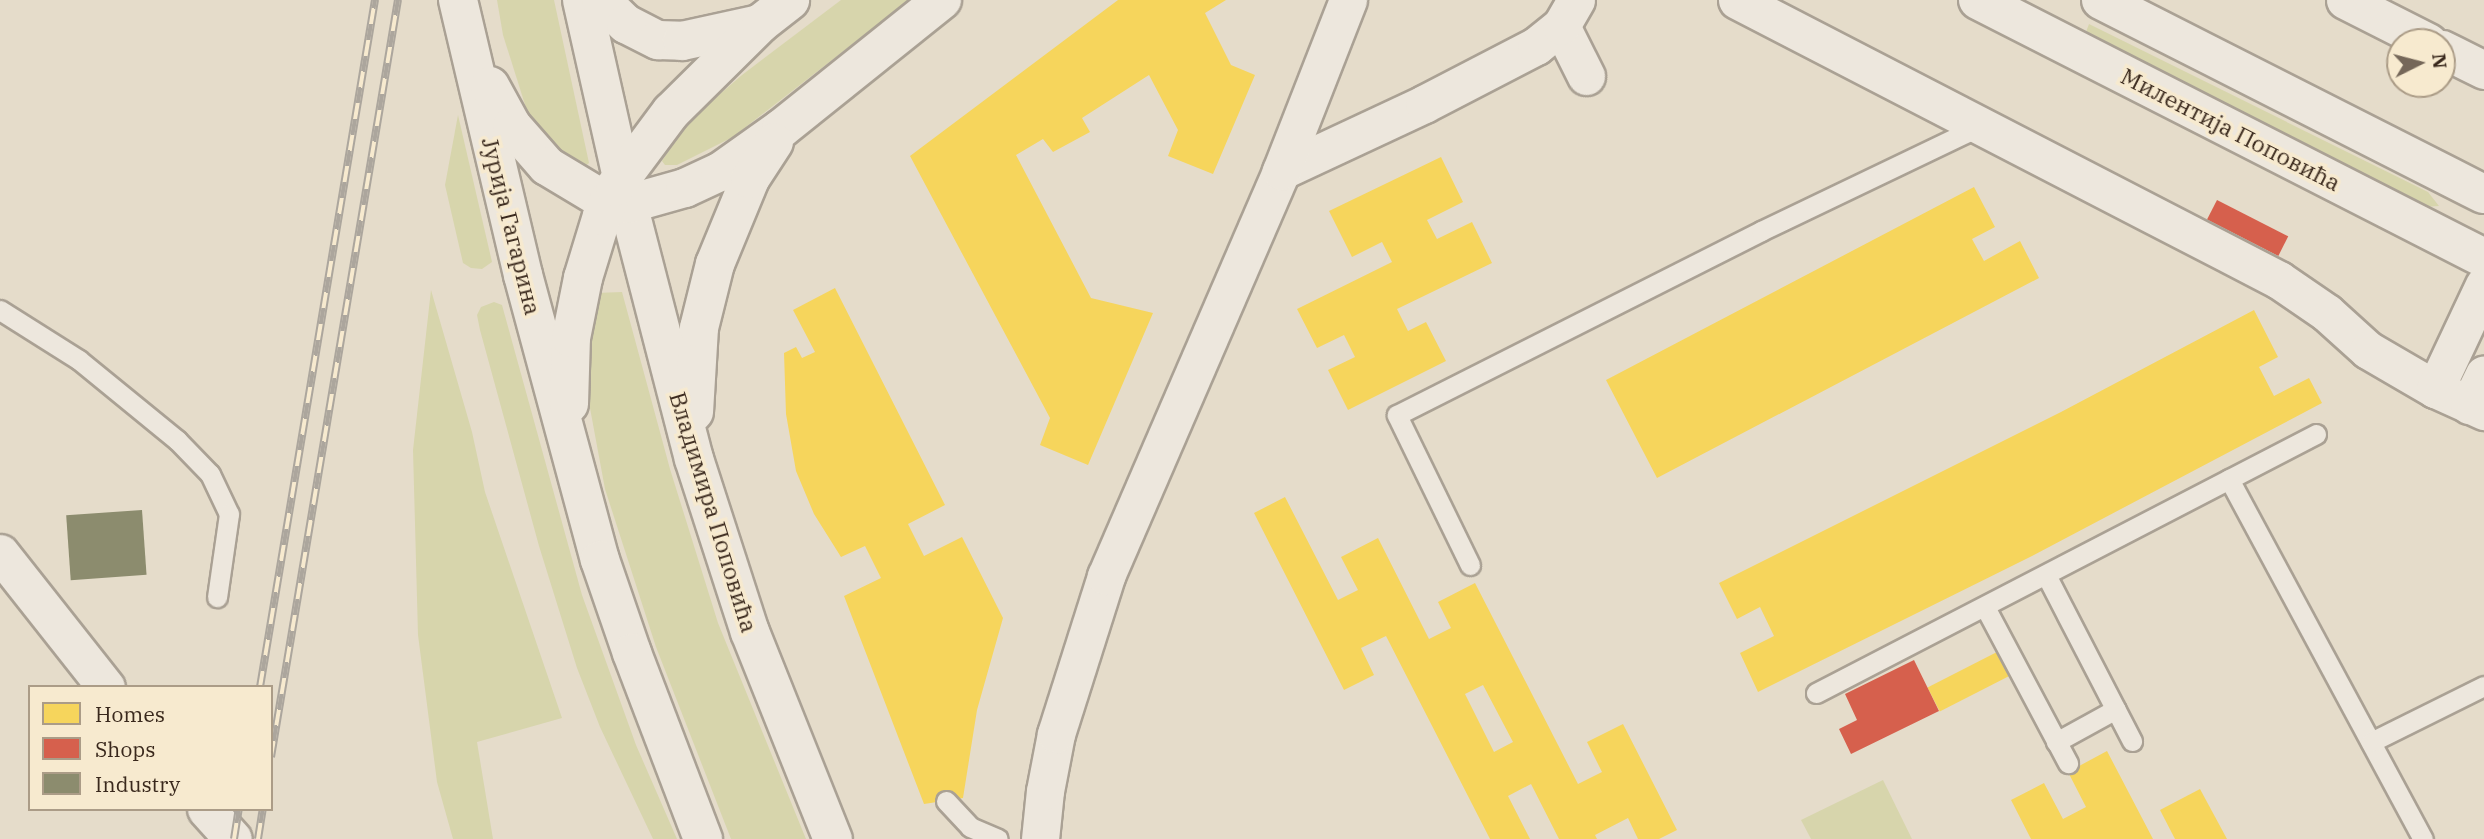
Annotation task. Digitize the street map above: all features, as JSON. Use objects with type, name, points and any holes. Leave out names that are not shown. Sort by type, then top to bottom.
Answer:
[{"type":"main road","name":"Јурија Гагарина","points":[[458,0],[569,452]]},
{"type":"main road","points":[[582,0],[619,194]]},
{"type":"main road","points":[[601,0],[626,24],[658,40],[682,41],[713,36],[776,12]]},
{"type":"main road","points":[[466,37],[512,126],[528,146],[557,174],[619,194],[685,188],[720,172],[782,128],[942,0]]},
{"type":"main road","name":"Милентија Поповића","points":[[1978,0],[2484,258]]},
{"type":"main road","points":[[2101,0],[2484,194]]},
{"type":"main road","points":[[703,839],[632,653],[569,452],[571,338],[583,278],[619,194],[671,112],[776,12]]},
{"type":"main road","points":[[694,459],[694,383],[703,303],[729,226],[750,179],[782,128]]},
{"type":"main road","name":"Владимира Поповића","points":[[619,194],[694,459],[750,632],[833,839]]},
{"type":"street","points":[[1040,839],[1045,791],[1056,734],[1105,576],[1281,171],[1348,0]]},
{"type":"street","points":[[1737,0],[1983,124],[2279,280],[2327,313],[2368,349],[2435,389],[2479,397]]},
{"type":"street","points":[[2345,0],[2400,28]]},
{"type":"street","points":[[1281,171],[1449,92],[1536,46],[1569,13],[1586,76]]},
{"type":"street","points":[[2456,56],[2484,70]]},
{"type":"street","points":[[2435,389],[2484,285]]},
{"type":"street","points":[[0,553],[104,685]]},
{"type":"street","points":[[207,811],[233,839]]},
{"type":"lane","points":[[1470,565],[1397,415],[1761,231],[1983,124]]},
{"type":"lane","points":[[0,310],[79,360],[177,440],[210,474],[229,514],[217,597]]},
{"type":"lane","points":[[1816,693],[2316,434]]},
{"type":"lane","points":[[2228,480],[2423,839]]},
{"type":"lane","points":[[2046,575],[2132,741]]},
{"type":"lane","points":[[1985,607],[2068,763]]},
{"type":"lane","points":[[2371,742],[2484,686]]},
{"type":"lane","points":[[2056,742],[2116,709]]},
{"type":"lane","points":[[947,801],[970,827],[998,839]]},
{"type":"shaded area","points":[[497,0],[554,0],[589,163],[583,168],[548,141],[527,111],[503,35]]},
{"type":"shaded area","points":[[841,0],[909,0],[733,137],[677,165],[665,165],[662,161],[698,113],[742,75]]},
{"type":"shaded area","points":[[2089,24],[2428,192],[2439,206],[2422,207],[2084,37]]},
{"type":"shaded area","points":[[458,115],[492,262],[482,269],[471,268],[463,263],[445,185]]},
{"type":"shaded area","points":[[431,290],[472,432],[485,492],[562,718],[477,742],[493,839],[453,839],[437,782],[418,635],[413,450]]},
{"type":"shaded area","points":[[622,292],[670,469],[718,623],[806,839],[731,839],[656,647],[605,489],[587,392],[589,328],[596,293]]},
{"type":"shaded area","points":[[494,302],[502,305],[582,595],[636,745],[677,839],[653,839],[600,727],[577,668],[539,546],[480,330],[477,315],[481,307]]},
{"type":"shaded area","points":[[1883,780],[1912,839],[1811,839],[1801,820]]},
{"type":"building: Homes","points":[[1118,0],[1226,0],[1205,13],[1231,65],[1255,75],[1213,174],[1168,156],[1178,130],[1149,75],[1082,118],[1090,132],[1053,152],[1043,139],[1016,155],[1091,298],[1153,313],[1088,465],[1040,445],[1050,418],[910,156]]},
{"type":"building: Homes","points":[[1441,157],[1463,202],[1427,220],[1437,239],[1472,222],[1492,263],[1397,309],[1408,331],[1426,322],[1446,361],[1348,410],[1328,370],[1355,357],[1344,335],[1317,348],[1297,309],[1392,262],[1382,242],[1352,257],[1329,211]]},
{"type":"building: Homes","points":[[1974,187],[1995,227],[1972,239],[1984,261],[2020,241],[2039,278],[1657,478],[1606,380]]},
{"type":"building: Homes","points":[[835,288],[945,505],[908,524],[924,556],[962,537],[1003,618],[977,710],[963,798],[924,804],[844,596],[881,578],[865,546],[841,557],[814,514],[796,471],[786,414],[784,353],[796,347],[802,358],[815,352],[793,310]]},
{"type":"building: Homes","points":[[2254,310],[2278,357],[2259,367],[2274,396],[2309,378],[2322,403],[2030,557],[1758,692],[1740,653],[1774,636],[1760,607],[1737,619],[1719,583],[2061,412]]},
{"type":"building: Homes","points":[[1285,497],[1338,600],[1358,590],[1341,557],[1378,538],[1429,639],[1451,628],[1438,602],[1475,583],[1578,784],[1602,772],[1587,742],[1623,724],[1677,830],[1659,839],[1638,839],[1628,818],[1595,835],[1597,839],[1559,839],[1531,784],[1508,796],[1530,839],[1490,839],[1386,636],[1361,648],[1374,675],[1344,690],[1254,513]],"holes":[[[1483,685],[1513,742],[1494,752],[1465,694]]]},
{"type":"building: Homes","points":[[1997,652],[2009,676],[1940,711],[1928,687]]},
{"type":"building: Homes","points":[[2107,751],[2153,839],[2031,839],[2011,800],[2044,783],[2063,819],[2086,807],[2068,772]]},
{"type":"building: Homes","points":[[2200,789],[2227,839],[2175,839],[2160,810]]},
{"type":"building: Shops","points":[[2217,200],[2288,236],[2278,256],[2207,220]]},
{"type":"building: Shops","points":[[1914,660],[1939,711],[1851,754],[1839,729],[1857,720],[1845,694]]},
{"type":"building: Industry","points":[[142,510],[147,575],[71,580],[66,515]]},
{"type":"railway","points":[[260,685],[375,0]]},
{"type":"railway","points":[[273,745],[398,0]]},
{"type":"railway","points":[[234,839],[239,811]]},
{"type":"railway","points":[[258,839],[263,811]]}]
